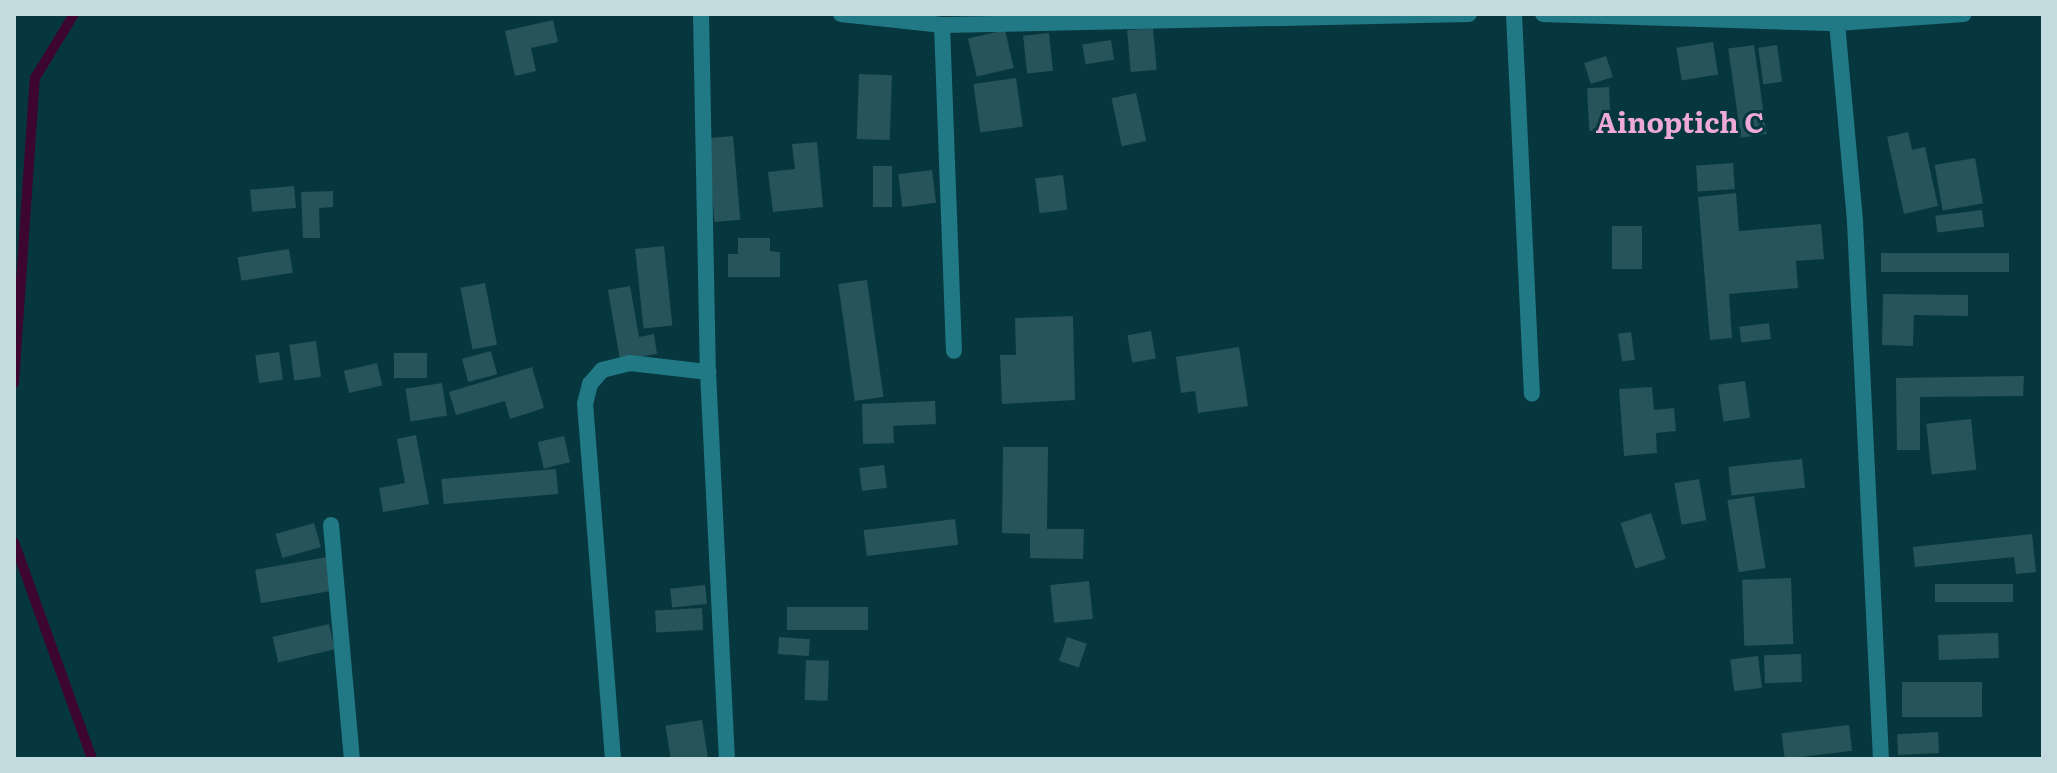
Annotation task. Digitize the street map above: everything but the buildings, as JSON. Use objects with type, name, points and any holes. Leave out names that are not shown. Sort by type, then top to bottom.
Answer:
[{"type":"street","points":[[701,14],[708,372],[727,759]]},
{"type":"street","points":[[841,14],[942,25],[1469,14]]},
{"type":"street","points":[[1514,14],[1532,394]]},
{"type":"street","points":[[1543,14],[1837,23],[1964,14]]},
{"type":"street","points":[[1837,23],[1855,222],[1881,759]]},
{"type":"street","points":[[942,25],[954,351]]},
{"type":"street","points":[[613,759],[585,404],[590,384],[602,370],[630,363],[708,372]]},
{"type":"street","points":[[331,525],[352,759]]},
{"type":"waterway","points":[[14,383],[35,78],[74,14]]},
{"type":"waterway","points":[[14,542],[92,759]]},
{"type":"district","name":"Ainoptich C","points":[[1680,121]]}]
